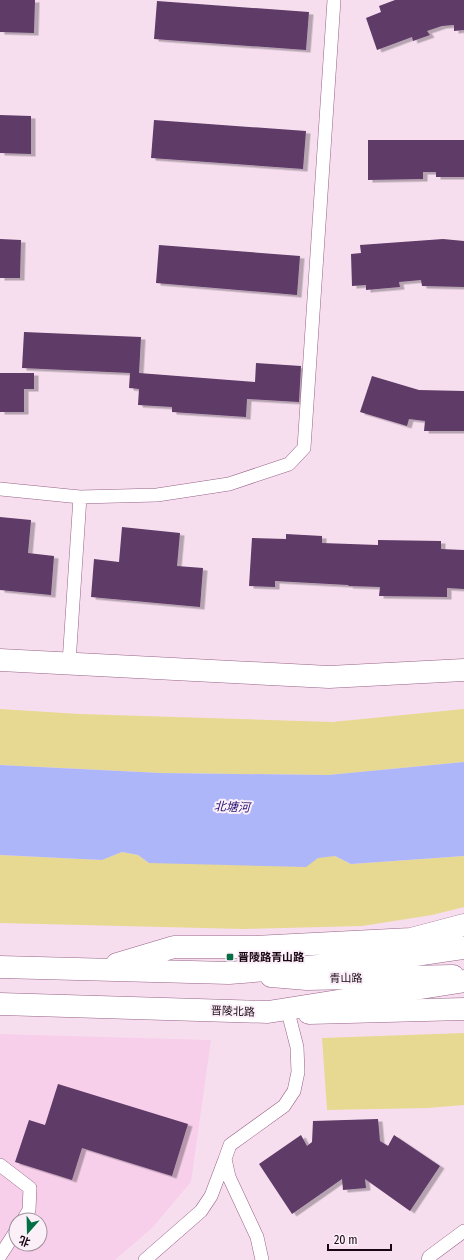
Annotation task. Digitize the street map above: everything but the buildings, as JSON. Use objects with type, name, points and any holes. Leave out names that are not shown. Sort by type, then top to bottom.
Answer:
[{"type":"main road","points":[[0,660],[329,677],[464,670]]},
{"type":"main road","points":[[97,970],[174,947],[254,947],[411,939],[464,925]]},
{"type":"main road","points":[[0,967],[229,973],[368,962],[464,948]]},
{"type":"main road","name":"青山路","points":[[229,973],[307,979],[464,975]]},
{"type":"main road","name":"晋陵北路","points":[[0,1004],[278,1012],[464,981]]},
{"type":"main road","points":[[278,1012],[307,1013],[464,1009]]},
{"type":"lane","points":[[0,489],[80,497],[157,496],[229,484],[289,464],[304,448],[334,0]]},
{"type":"lane","points":[[69,663],[80,497]]},
{"type":"lane","points":[[145,1260],[201,1211],[211,1196],[230,1145],[284,1106],[294,1091],[298,1072],[297,1047],[278,1012]]},
{"type":"lane","points":[[224,1159],[229,1177],[258,1237],[262,1260]]},
{"type":"lane","points":[[0,1165],[30,1188],[28,1212]]},
{"type":"lane","points":[[428,1260],[429,1257],[464,1231]]},
{"type":"lane","points":[[0,1256],[8,1244]]},
{"type":"shaded area","points":[[0,709],[80,714],[332,722],[464,709],[464,762],[328,775],[161,773],[0,765]]},
{"type":"shaded area","points":[[122,852],[138,855],[149,863],[335,856],[351,864],[464,856],[464,907],[432,915],[362,926],[243,929],[0,923],[0,855],[102,860]]},
{"type":"shaded area","points":[[464,1033],[464,1105],[428,1108],[327,1110],[322,1038]]},
{"type":"shaded area","points":[[0,1034],[211,1040],[191,1182],[152,1228],[115,1260],[0,1260]]},
{"type":"water","name":"北塘河","points":[[464,762],[464,856],[351,864],[335,856],[318,858],[306,867],[149,863],[138,855],[122,852],[102,860],[0,855],[0,765],[161,773],[328,775]]},
{"type":"place","name":"晋陵路青山路","points":[[230,957]]}]
